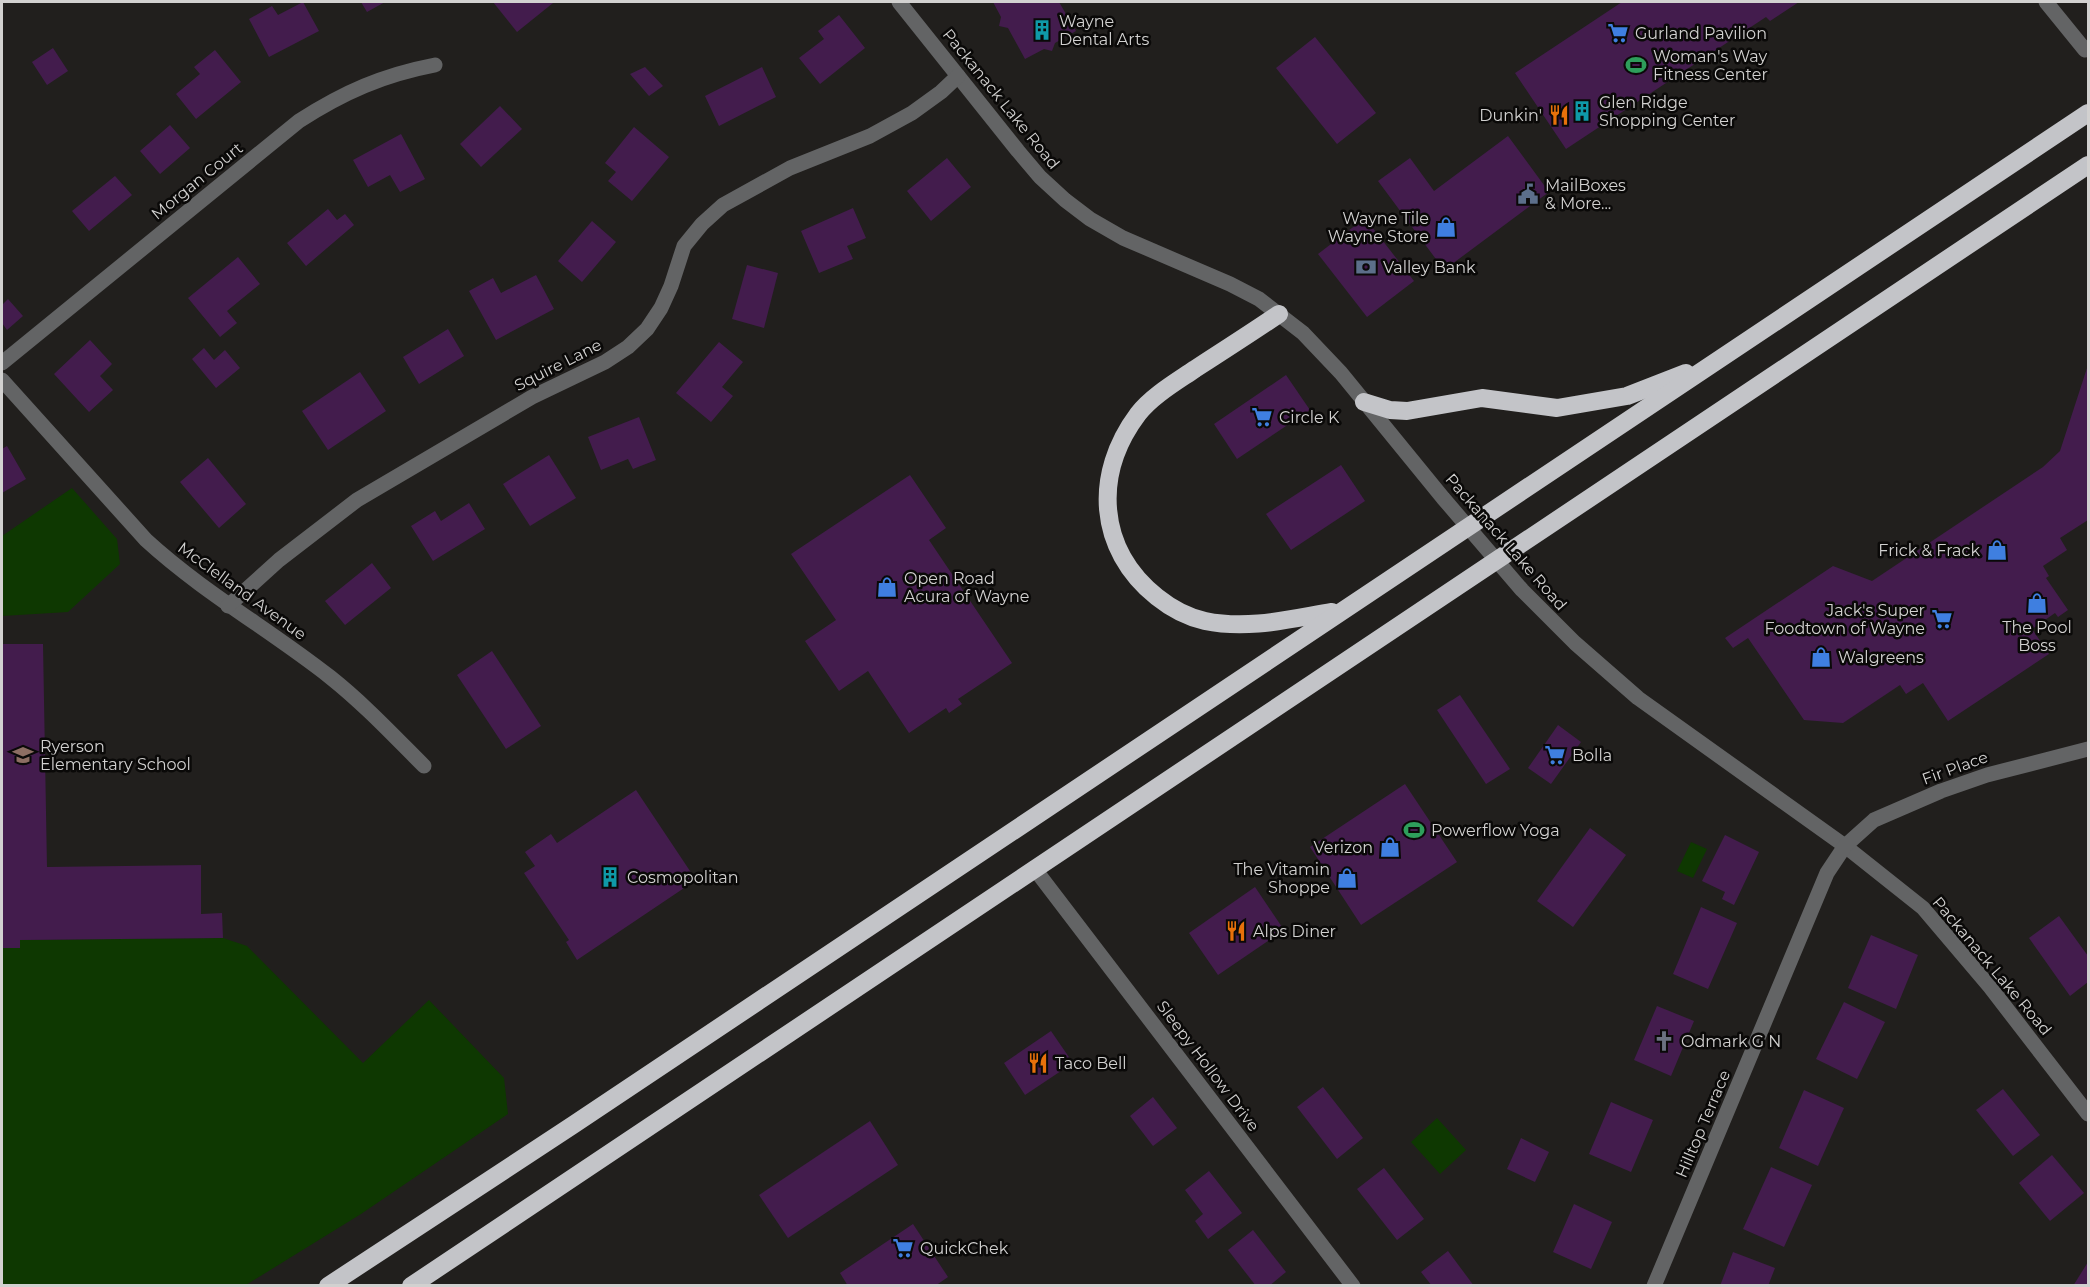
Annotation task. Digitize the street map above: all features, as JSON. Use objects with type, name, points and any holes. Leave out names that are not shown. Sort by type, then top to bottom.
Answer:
[{"type":"highway","points":[[328,1286],[2088,113]]},
{"type":"highway","points":[[411,1286],[2088,165]]},
{"type":"highway","points":[[1279,314],[1170,386],[1139,412],[1119,442],[1112,460],[1107,501],[1108,515],[1121,553],[1131,571],[1144,586],[1166,603],[1190,617],[1207,622],[1249,626],[1340,611]]},
{"type":"highway","points":[[1364,402],[1390,410],[1407,411],[1482,398],[1557,408],[1626,396],[1718,361]]},
{"type":"street","name":"Packanack Lake Road","points":[[899,2],[1040,177],[1090,219],[1123,238],[1230,284],[1259,299],[1303,333],[1341,373],[1468,527],[1547,617],[1604,671],[1638,698],[1845,846],[1890,880],[1929,915],[1990,987],[2088,1114]]},
{"type":"street","points":[[2046,2],[2085,50],[2088,48]]},
{"type":"street","name":"Morgan Court","points":[[2,363],[299,120],[367,83],[403,71],[435,65]]},
{"type":"street","name":"Squire Lane","points":[[228,606],[279,560],[357,500],[532,397],[605,362],[628,347],[647,328],[661,308],[684,246],[702,224],[723,205],[790,168],[870,136],[912,113],[941,92],[958,76]]},
{"type":"street","name":"McClelland Avenue","points":[[2,380],[146,540],[171,563],[330,677],[366,708],[424,766]]},
{"type":"street","name":"Fir Place","points":[[1845,846],[1874,820],[1941,791],[1987,775],[2088,749]]},
{"type":"street","name":"Hilltop Terrace","points":[[1654,1286],[1827,873],[1845,846]]},
{"type":"street","name":"Sleepy Hollow Drive","points":[[1034,868],[1353,1286]]},
{"type":"green space","points":[[72,488],[117,539],[120,564],[68,612],[2,616],[2,536]]},
{"type":"green space","points":[[1691,842],[1707,849],[1693,878],[1677,871]]},
{"type":"green space","points":[[223,938],[247,946],[363,1063],[429,1000],[504,1078],[508,1114],[361,1214],[246,1285],[2,1285],[2,948],[20,948],[20,940]]},
{"type":"green space","points":[[1437,1118],[1466,1150],[1440,1174],[1411,1142]]},
{"type":"building","points":[[303,2],[319,31],[269,57],[249,19],[272,6],[278,15]]},
{"type":"building","points":[[361,2],[385,2],[367,12]]},
{"type":"building","points":[[493,2],[551,2],[553,3],[517,32]]},
{"type":"building","name":"Wayne Dental Arts","points":[[993,2],[1059,2],[1076,31],[1055,43],[1052,51],[1044,49],[1025,59],[1008,28],[999,26],[1001,17]]},
{"type":"building","name":"Glen Ridge Shopping Center","points":[[1622,2],[1799,2],[1770,21],[1766,17],[1566,149],[1515,73]]},
{"type":"building","points":[[839,15],[865,48],[820,84],[799,58],[824,39],[818,31]]},
{"type":"building","points":[[1315,37],[1376,113],[1337,144],[1276,68]]},
{"type":"building","points":[[53,48],[68,71],[47,85],[32,62]]},
{"type":"building","points":[[215,50],[241,82],[196,119],[176,94],[200,74],[194,67]]},
{"type":"building","points":[[645,67],[663,86],[649,96],[630,74]]},
{"type":"building","points":[[762,67],[776,97],[719,126],[705,96]]},
{"type":"building","points":[[500,106],[522,129],[481,167],[460,144]]},
{"type":"building","points":[[170,125],[190,148],[160,174],[140,151]]},
{"type":"building","points":[[634,127],[669,157],[632,201],[608,181],[616,172],[605,163]]},
{"type":"building","points":[[401,134],[425,179],[400,192],[390,175],[368,187],[353,160]]},
{"type":"building","points":[[1508,136],[1549,192],[1444,270],[1378,181],[1410,158],[1434,191]]},
{"type":"building","points":[[947,158],[971,187],[931,221],[907,191]]},
{"type":"building","points":[[115,176],[132,195],[89,231],[72,211]]},
{"type":"building","points":[[853,208],[866,238],[847,246],[853,259],[819,273],[801,231]]},
{"type":"building","points":[[328,209],[337,220],[345,214],[354,225],[306,266],[287,243]]},
{"type":"building","name":"Valley Bank","points":[[1365,218],[1414,281],[1367,317],[1318,254]]},
{"type":"building","points":[[592,221],[616,242],[582,282],[558,261]]},
{"type":"building","points":[[238,257],[260,284],[227,311],[237,323],[220,337],[188,298]]},
{"type":"building","points":[[747,265],[778,273],[764,328],[732,319]]},
{"type":"building","points":[[536,275],[554,309],[496,340],[469,291],[493,278],[501,293]]},
{"type":"building","points":[[8,299],[23,316],[7,330],[2,323],[2,305]]},
{"type":"building","points":[[448,329],[464,356],[419,384],[403,357]]},
{"type":"building","points":[[90,340],[112,364],[100,376],[113,390],[89,412],[54,374]]},
{"type":"building","points":[[719,342],[743,362],[722,387],[733,396],[711,422],[676,393]]},
{"type":"building","points":[[204,348],[214,360],[225,350],[240,368],[216,388],[192,359]]},
{"type":"building","points":[[2088,365],[2088,520],[2060,538],[2067,550],[2043,566],[2049,576],[2046,578],[2068,610],[2058,617],[2055,613],[2032,629],[2049,654],[1948,721],[1923,683],[1906,694],[1900,685],[1843,723],[1804,720],[1748,638],[1733,648],[1725,638],[1833,566],[1872,581],[2043,467],[2060,451]]},
{"type":"building","points":[[360,372],[386,411],[328,450],[302,411]]},
{"type":"building","name":"Circle K","points":[[1286,375],[1310,410],[1237,459],[1214,424]]},
{"type":"building","points":[[639,417],[656,460],[633,469],[628,459],[601,470],[588,437]]},
{"type":"building","points":[[7,446],[26,479],[2,493],[2,449]]},
{"type":"building","points":[[549,455],[576,498],[530,526],[503,484]]},
{"type":"building","points":[[208,458],[246,504],[219,528],[180,482]]},
{"type":"building","points":[[1341,465],[1365,501],[1291,550],[1266,514]]},
{"type":"building","name":"Open Road Acura of Wayne","points":[[910,475],[946,528],[929,540],[1012,663],[958,699],[962,704],[949,713],[946,708],[909,733],[868,671],[839,691],[805,641],[836,620],[791,554]]},
{"type":"building","points":[[469,503],[485,529],[433,561],[411,526],[435,511],[441,521]]},
{"type":"building","points":[[372,563],[391,588],[345,625],[325,601]]},
{"type":"building","name":"Ryerson Elementary School","points":[[2,644],[43,644],[47,867],[201,865],[201,914],[222,913],[223,938],[20,940],[20,948],[2,948]]},
{"type":"building","points":[[492,651],[541,726],[506,749],[457,675]]},
{"type":"building","points":[[1460,695],[1510,769],[1486,784],[1437,710]]},
{"type":"building","name":"Bolla","points":[[1558,725],[1581,742],[1551,784],[1528,768]]},
{"type":"building","points":[[1405,784],[1457,862],[1361,925],[1310,847]]},
{"type":"building","name":"Cosmopolitan","points":[[636,790],[696,880],[577,960],[566,942],[569,940],[524,873],[535,866],[525,852],[551,834],[557,843]]},
{"type":"building","points":[[1590,828],[1626,855],[1573,927],[1537,901]]},
{"type":"building","points":[[1725,835],[1759,852],[1734,905],[1722,899],[1725,892],[1702,881]]},
{"type":"building","name":"Alps Diner","points":[[1255,887],[1284,930],[1218,975],[1189,933]]},
{"type":"building","points":[[1701,907],[1737,923],[1708,989],[1673,974]]},
{"type":"building","points":[[2059,916],[2088,956],[2088,982],[2070,996],[2029,938]]},
{"type":"building","points":[[1871,935],[1918,955],[1896,1009],[1848,988]]},
{"type":"building","points":[[1844,1002],[1885,1022],[1857,1079],[1816,1059]]},
{"type":"building","name":"Odmark G N","points":[[1657,1006],[1694,1021],[1671,1076],[1634,1060]]},
{"type":"building","name":"Taco Bell","points":[[1051,1031],[1073,1063],[1025,1095],[1004,1063]]},
{"type":"building","points":[[1323,1087],[1363,1138],[1337,1159],[1297,1107]]},
{"type":"building","points":[[2003,1089],[2040,1135],[2013,1156],[1976,1110]]},
{"type":"building","points":[[1804,1090],[1844,1108],[1818,1166],[1779,1148]]},
{"type":"building","points":[[1153,1097],[1177,1128],[1153,1146],[1130,1116]]},
{"type":"building","points":[[1611,1102],[1653,1120],[1631,1172],[1589,1154]]},
{"type":"building","points":[[870,1121],[898,1165],[788,1238],[759,1195]]},
{"type":"building","points":[[1521,1138],[1549,1152],[1535,1182],[1507,1169]]},
{"type":"building","points":[[2052,1155],[2084,1193],[2050,1221],[2019,1183]]},
{"type":"building","points":[[1771,1167],[1812,1185],[1784,1247],[1743,1229]]},
{"type":"building","points":[[1384,1168],[1424,1219],[1397,1240],[1357,1189]]},
{"type":"building","points":[[1209,1171],[1242,1213],[1208,1239],[1195,1221],[1203,1214],[1185,1190]]},
{"type":"building","points":[[1574,1204],[1612,1222],[1591,1269],[1553,1252]]},
{"type":"building","name":"QuickChek","points":[[913,1224],[948,1277],[935,1286],[848,1286],[840,1273]]},
{"type":"building","points":[[1253,1230],[1286,1272],[1269,1286],[1256,1286],[1228,1250]]},
{"type":"building","points":[[1448,1251],[1474,1286],[1432,1286],[1421,1272]]},
{"type":"building","points":[[1733,1252],[1775,1268],[1768,1286],[1720,1286]]},
{"type":"building","points":[[2088,1262],[2088,1286],[2073,1286]]},
{"type":"place","name":"Wayne Dental Arts","points":[[1042,30]]},
{"type":"place","name":"Gurland Pavilion","points":[[1618,33]]},
{"type":"place","name":"Woman's Way Fitness Center","points":[[1636,65]]},
{"type":"place","name":"Glen Ridge Shopping Center","points":[[1582,111]]},
{"type":"place","name":"Dunkin'","points":[[1559,115]]},
{"type":"place","name":"MailBoxes & More...","points":[[1528,194]]},
{"type":"place","name":"Wayne Tile Wayne Store","points":[[1446,227]]},
{"type":"place","name":"Valley Bank","points":[[1366,267]]},
{"type":"place","name":"Circle K","points":[[1262,417]]},
{"type":"place","name":"Frick & Frack","points":[[1997,550]]},
{"type":"place","name":"Open Road Acura of Wayne","points":[[887,587]]},
{"type":"place","name":"The Pool Boss","points":[[2037,603]]},
{"type":"place","name":"Jack's Super Foodtown of Wayne","points":[[1942,619]]},
{"type":"place","name":"Walgreens","points":[[1821,657]]},
{"type":"place","name":"Ryerson Elementary School","points":[[23,755]]},
{"type":"place","name":"Bolla","points":[[1555,755]]},
{"type":"place","name":"Powerflow Yoga","points":[[1414,830]]},
{"type":"place","name":"Verizon","points":[[1390,847]]},
{"type":"place","name":"Cosmopolitan","points":[[610,877]]},
{"type":"place","name":"The Vitamin Shoppe","points":[[1347,878]]},
{"type":"place","name":"Alps Diner","points":[[1236,931]]},
{"type":"place","name":"Odmark G N","points":[[1664,1041]]},
{"type":"place","name":"Taco Bell","points":[[1038,1063]]},
{"type":"place","name":"QuickChek","points":[[903,1248]]}]
